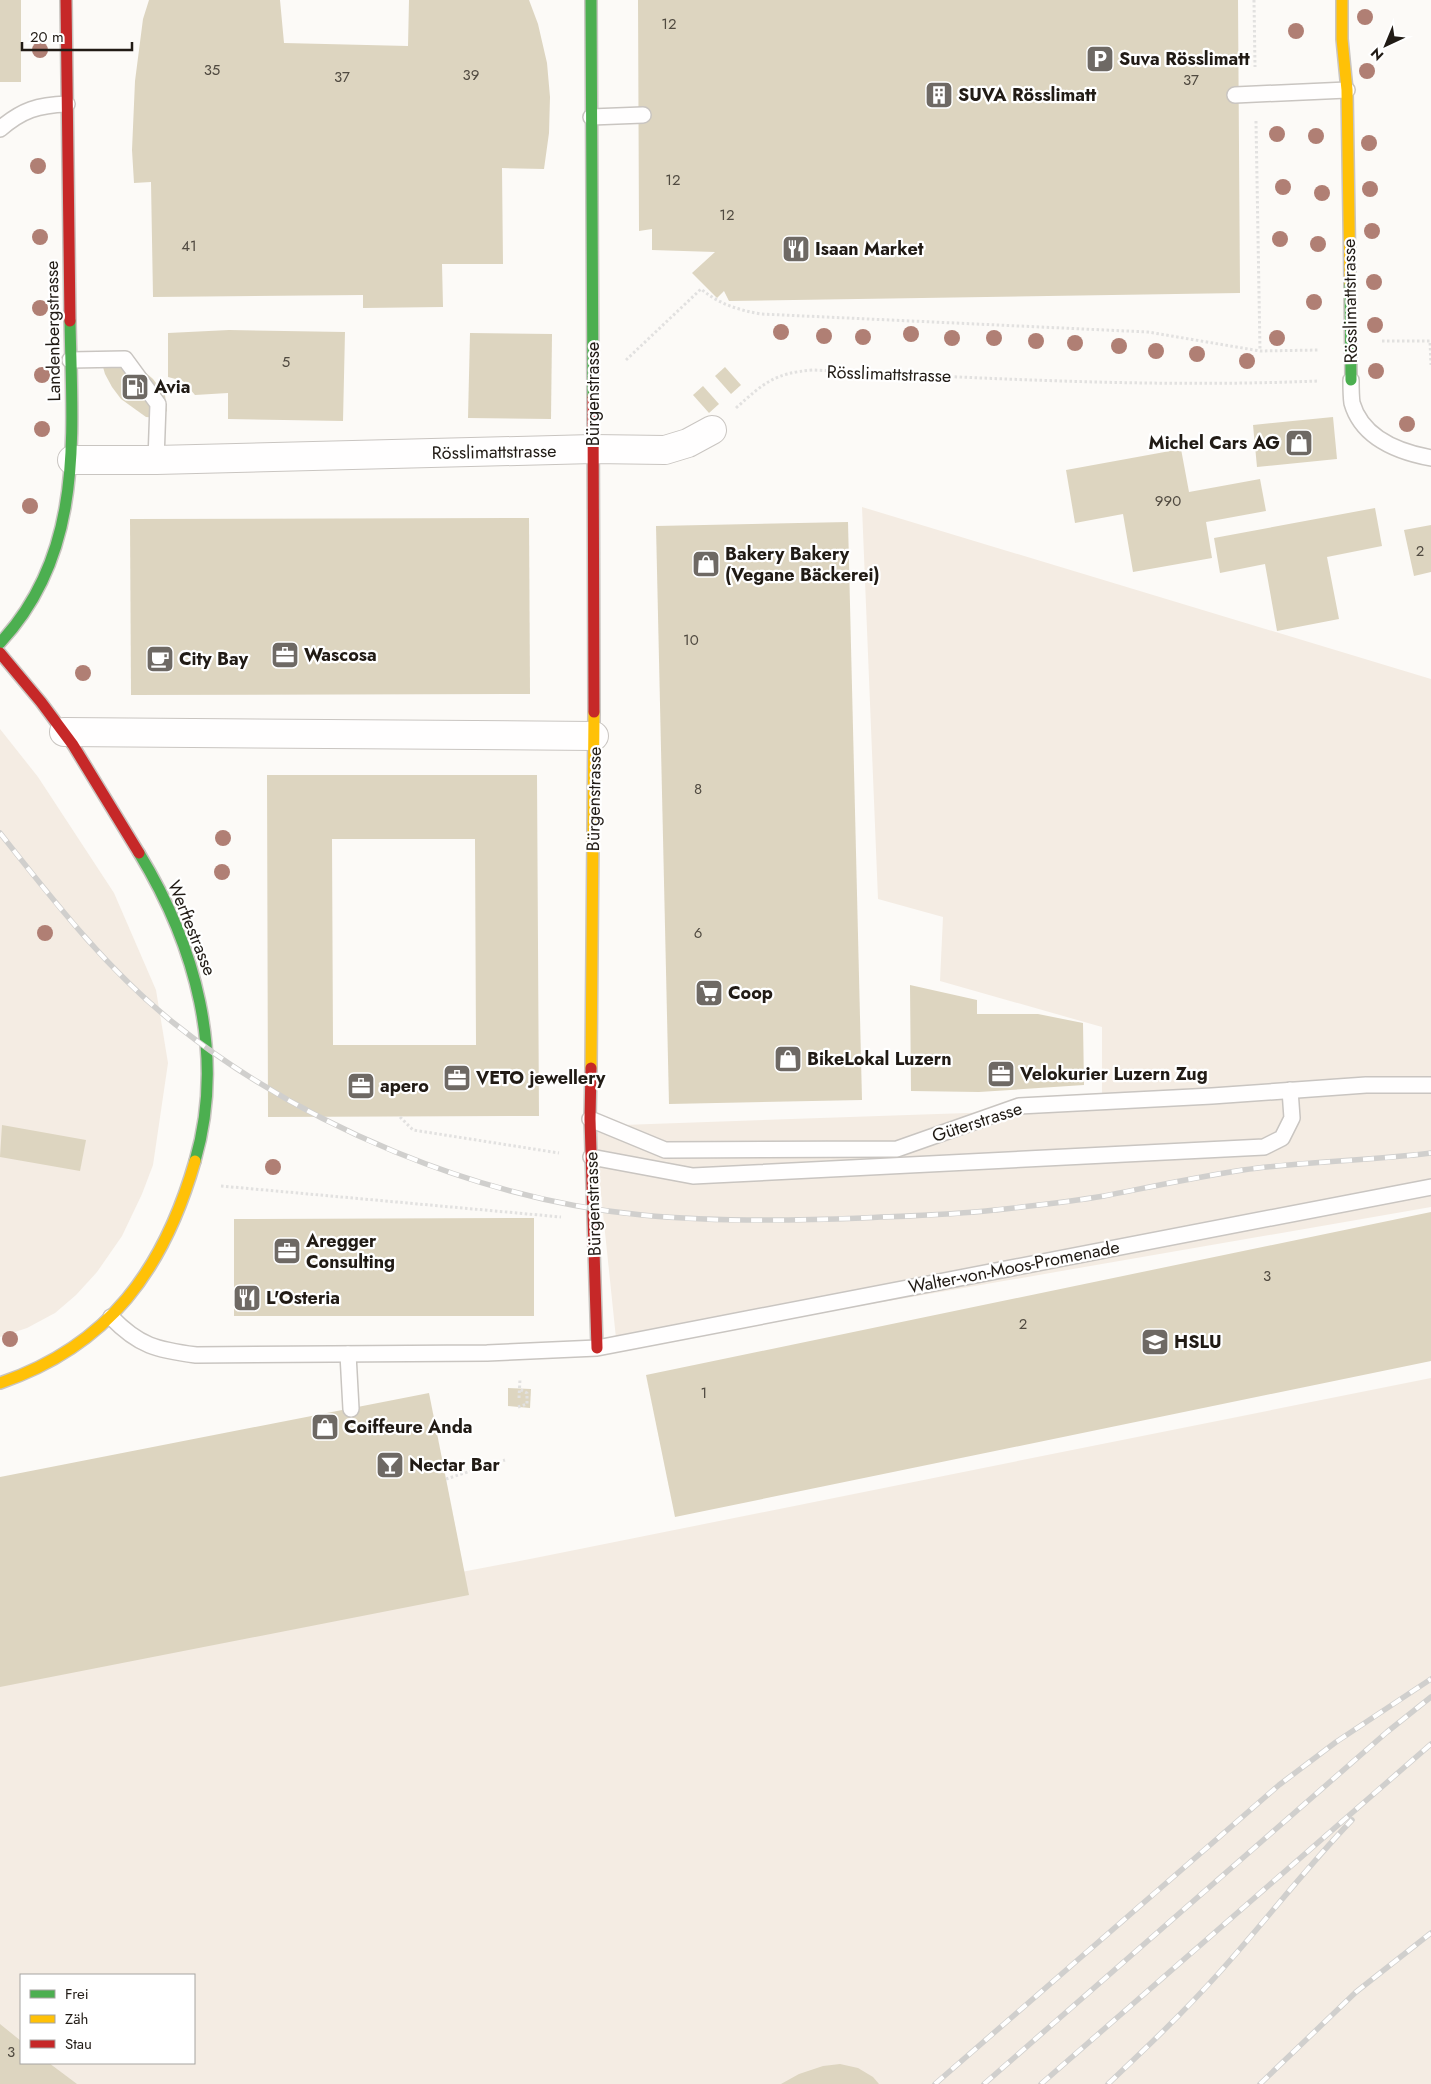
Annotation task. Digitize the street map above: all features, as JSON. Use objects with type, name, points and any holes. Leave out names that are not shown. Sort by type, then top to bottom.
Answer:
[{"type":"street","name":"Landenbergstrasse","points":[[0,643],[16,626],[31,603],[53,559],[61,534],[72,460],[66,0]]},
{"type":"street","name":"Bürgenstrasse","points":[[591,0],[594,736],[590,1119],[597,1348]]},
{"type":"street","name":"Rösslimattstrasse","points":[[1342,0],[1342,39],[1347,90],[1351,380]]},
{"type":"street","name":"Rösslimattstrasse","points":[[72,460],[156,460],[593,449],[664,450],[688,442],[712,430]]},
{"type":"street","name":"Werftestrasse","points":[[0,653],[36,694],[64,732],[105,794],[164,898],[192,965],[200,995],[207,1040],[209,1081],[202,1132],[189,1184],[180,1210],[144,1278],[126,1302],[86,1340],[62,1357],[38,1370],[0,1383]]},
{"type":"street","points":[[64,732],[594,736]]},
{"type":"lane","points":[[1235,95],[1347,90]]},
{"type":"lane","points":[[0,129],[28,110],[47,105],[67,104]]},
{"type":"lane","points":[[591,117],[643,115]]},
{"type":"lane","points":[[70,360],[125,359],[158,404],[156,460]]},
{"type":"lane","points":[[1351,380],[1352,402],[1358,416],[1367,429],[1381,440],[1398,449],[1431,458]]},
{"type":"lane","name":"Güterstrasse","points":[[590,1119],[664,1150],[897,1149],[1019,1106],[1212,1096],[1366,1085],[1431,1085]]},
{"type":"lane","points":[[591,1157],[694,1176],[1264,1147],[1282,1138],[1292,1118],[1290,1090]]},
{"type":"lane","name":"Walter-von-Moos-Promenade","points":[[597,1348],[1431,1187]]},
{"type":"lane","points":[[111,1317],[137,1340],[154,1348],[196,1355],[513,1352],[597,1348]]},
{"type":"lane","points":[[348,1354],[351,1409]]},
{"type":"path","points":[[1254,0],[1260,351]]},
{"type":"path","points":[[594,373],[611,371],[620,365],[704,286]]},
{"type":"path","points":[[701,289],[712,298],[728,306],[761,314],[1148,332],[1260,351],[1324,350]]},
{"type":"path","points":[[1377,341],[1430,341],[1431,365]]},
{"type":"path","name":"Rösslimattstrasse","points":[[712,430],[760,386],[776,377],[794,372],[813,370],[1111,383],[1238,384],[1351,380]]},
{"type":"path","points":[[400,1117],[413,1130],[591,1157]]},
{"type":"path","points":[[189,1184],[529,1215],[594,1218]]},
{"type":"path","points":[[518,1408],[527,1404],[527,1393],[519,1388]]},
{"type":"path","points":[[446,1479],[505,1460]]},
{"type":"shaded area","points":[[862,507],[1431,679],[1431,1207],[617,1348],[594,1126],[1079,1109],[1102,1097],[1102,1027],[940,981],[943,917],[878,899]]},
{"type":"shaded area","points":[[0,729],[38,777],[114,893],[156,990],[168,1063],[153,1165],[142,1194],[122,1236],[97,1272],[76,1295],[55,1313],[27,1328],[0,1337]]},
{"type":"shaded area","points":[[1431,1378],[1431,2084],[0,2084],[0,1660],[535,1558]]},
{"type":"building","points":[[0,0],[21,0],[21,82],[0,82]]},
{"type":"building","points":[[149,0],[280,0],[284,43],[408,46],[409,0],[529,0],[538,24],[547,63],[550,97],[549,133],[544,169],[502,168],[503,264],[442,264],[443,307],[363,308],[363,295],[153,297],[151,182],[134,183],[132,150],[135,81],[143,19]]},
{"type":"building","name":"SUVA Rösslimatt","points":[[638,0],[1238,0],[1240,293],[729,301],[724,291],[717,298],[692,273],[715,252],[652,250],[652,229],[639,231]]},
{"type":"building","points":[[229,330],[345,332],[343,421],[228,419],[228,393],[195,395],[183,381],[168,377],[168,333]]},
{"type":"building","points":[[470,333],[552,334],[551,419],[468,418]]},
{"type":"building","name":"Avia","points":[[138,366],[153,379],[165,395],[167,411],[158,418],[146,417],[121,399],[112,387],[103,367]]},
{"type":"building","points":[[725,367],[741,385],[731,394],[715,376]]},
{"type":"building","points":[[703,386],[719,404],[709,413],[693,395]]},
{"type":"building","points":[[1333,417],[1337,459],[1257,467],[1253,425]]},
{"type":"building","points":[[1181,449],[1189,492],[1260,479],[1266,511],[1206,522],[1212,558],[1133,572],[1123,514],[1075,523],[1066,470]]},
{"type":"building","points":[[1375,508],[1382,546],[1327,557],[1339,619],[1277,631],[1265,564],[1220,573],[1214,538]]},
{"type":"building","points":[[529,518],[530,694],[131,695],[130,519]]},
{"type":"building","points":[[848,522],[862,1100],[669,1104],[656,526]]},
{"type":"building","points":[[1431,525],[1431,572],[1414,576],[1404,530]]},
{"type":"building","points":[[267,775],[537,775],[539,1116],[268,1117]],"holes":[[[332,839],[475,839],[476,1045],[333,1045]]]},
{"type":"building","points":[[910,985],[977,1000],[977,1014],[1038,1014],[1083,1023],[1084,1085],[979,1092],[911,1091]]},
{"type":"building","points":[[2,1125],[86,1140],[80,1171],[0,1157]]},
{"type":"building","points":[[1431,1212],[1431,1361],[675,1517],[646,1375]]},
{"type":"building","points":[[534,1218],[534,1316],[234,1316],[234,1219]]},
{"type":"building","points":[[508,1388],[531,1389],[530,1408],[508,1406]]},
{"type":"building","points":[[429,1393],[469,1595],[0,1687],[0,1477]]},
{"type":"building","points":[[0,2024],[20,2040],[20,2064],[50,2064],[77,2084],[0,2084]]},
{"type":"building","points":[[840,2064],[858,2068],[873,2077],[879,2084],[781,2084],[799,2074],[823,2066]]},
{"type":"railway","points":[[0,833],[40,884],[126,981],[175,1024],[225,1061],[279,1095],[336,1125],[395,1152],[456,1174],[518,1193],[580,1206],[669,1217],[779,1220],[912,1216],[978,1212],[1077,1200],[1267,1167],[1431,1153]]},
{"type":"railway","points":[[935,2084],[1279,1785],[1336,1742],[1431,1679]]},
{"type":"railway","points":[[984,2084],[1387,1732],[1431,1697]]},
{"type":"railway","points":[[1041,2084],[1431,1744]]},
{"type":"railway","points":[[1108,2084],[1205,1988],[1352,1820]]},
{"type":"railway","points":[[1260,2084],[1356,1992],[1431,1933]]},
{"type":"traffic: fast","points":[[591,0],[593,397]]},
{"type":"traffic: fast","points":[[1350,283],[1351,380]]},
{"type":"traffic: fast","points":[[0,643],[27,608],[47,570],[60,531],[68,491],[71,449],[70,321]]},
{"type":"traffic: fast","points":[[139,853],[159,888],[176,925],[190,963],[200,1001],[206,1041],[207,1081],[204,1121],[195,1161]]},
{"type":"traffic: slow","points":[[1342,0],[1342,39],[1347,90],[1350,283]]},
{"type":"traffic: slow","points":[[591,1068],[594,712]]},
{"type":"traffic: slow","points":[[0,1383],[38,1367],[72,1348],[101,1325],[127,1299],[148,1269],[167,1236],[195,1161]]},
{"type":"traffic: jam","points":[[66,0],[70,321]]},
{"type":"traffic: jam","points":[[593,397],[594,712]]},
{"type":"traffic: jam","points":[[0,653],[41,702],[73,745],[139,853]]},
{"type":"traffic: jam","points":[[591,1068],[590,1119],[597,1348]]},
{"type":"place","name":"Suva Rösslimatt","points":[[1100,59]]},
{"type":"place","name":"SUVA Rösslimatt","points":[[939,95]]},
{"type":"place","name":"Isaan Market","points":[[796,249]]},
{"type":"place","name":"Avia","points":[[135,387]]},
{"type":"place","name":"Michel Cars AG","points":[[1299,443]]},
{"type":"place","name":"Bakery Bakery (Vegane Bäckerei)","points":[[706,564]]},
{"type":"place","name":"Wascosa","points":[[285,655]]},
{"type":"place","name":"City Bay","points":[[160,659]]},
{"type":"place","name":"Coop","points":[[709,993]]},
{"type":"place","name":"BikeLokal Luzern","points":[[788,1059]]},
{"type":"place","name":"Velokurier Luzern Zug","points":[[1001,1074]]},
{"type":"place","name":"VETO jewellery","points":[[457,1078]]},
{"type":"place","name":"apero","points":[[361,1086]]},
{"type":"place","name":"Aregger Consulting","points":[[287,1251]]},
{"type":"place","name":"L'Osteria","points":[[247,1298]]},
{"type":"place","name":"HSLU","points":[[1155,1342]]},
{"type":"place","name":"Coiffeure Anda","points":[[325,1427]]},
{"type":"place","name":"Nectar Bar","points":[[390,1465]]}]
